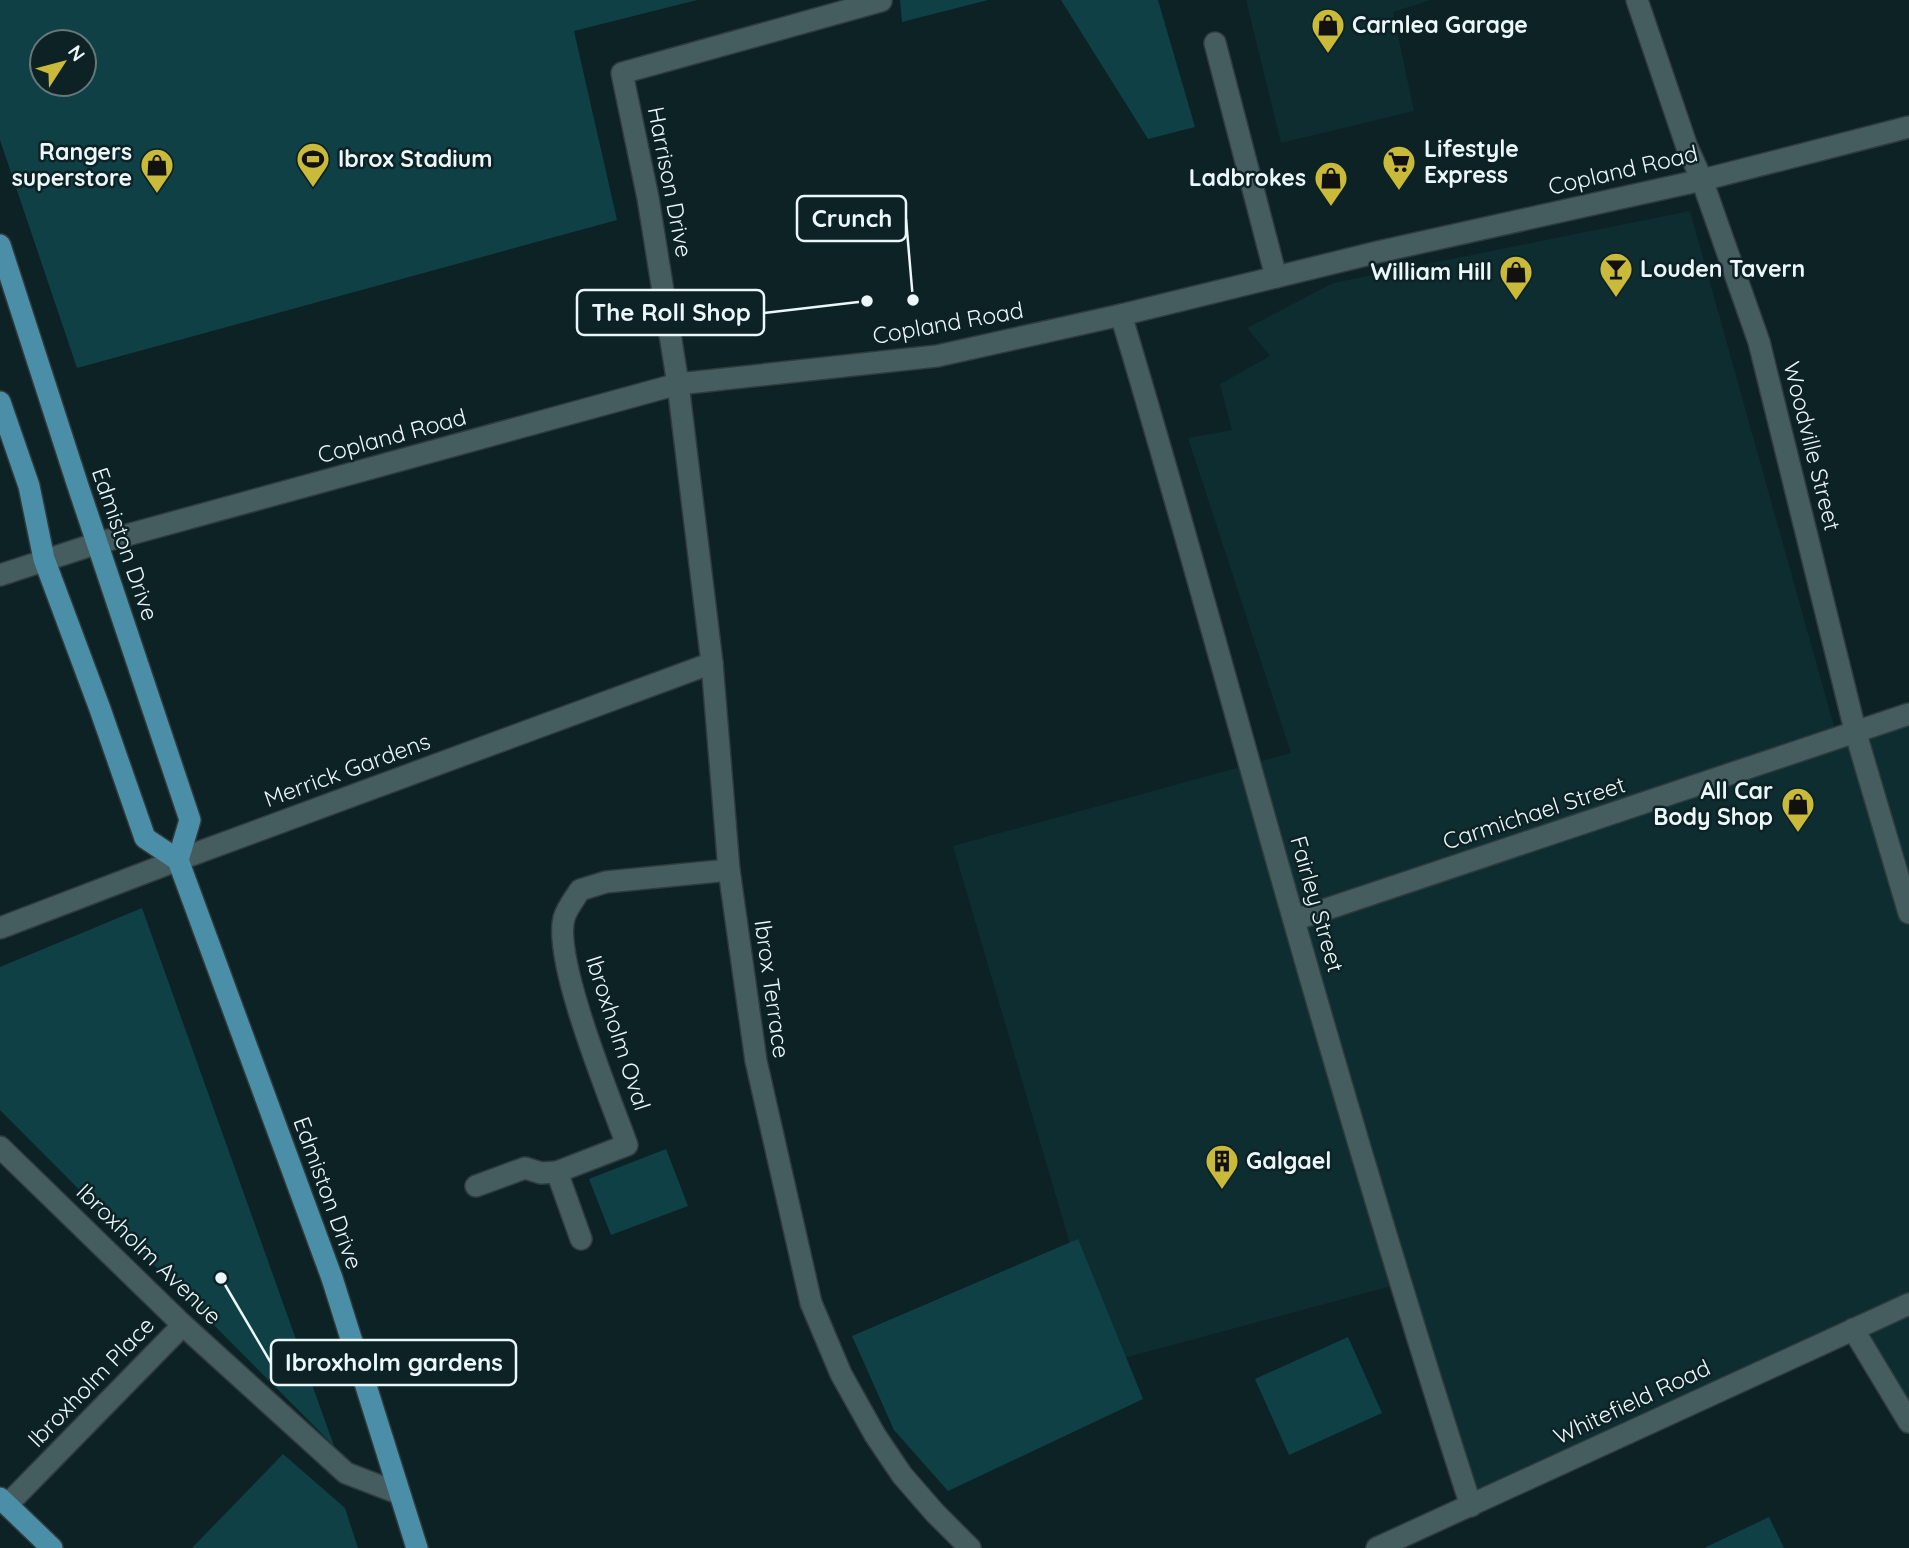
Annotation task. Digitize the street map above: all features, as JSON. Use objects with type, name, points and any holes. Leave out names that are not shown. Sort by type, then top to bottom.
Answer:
[{"type":"main road","name":"Edmiston Drive","points":[[0,245],[6,279],[190,820],[178,860],[331,1278],[417,1548]]},
{"type":"main road","points":[[0,402],[29,486],[44,559],[145,838],[178,860]]},
{"type":"main road","points":[[4,1502],[52,1548]]},
{"type":"street","name":"Woodville Street","points":[[1637,0],[1687,148],[1702,180],[1759,342],[1856,734],[1909,913]]},
{"type":"street","name":"Harrison Drive","points":[[678,384],[648,198],[622,74],[881,1]]},
{"type":"street","points":[[1215,43],[1276,277]]},
{"type":"street","name":"Copland Road","points":[[3,569],[678,384],[937,356],[1121,315],[1378,252],[1702,180],[1909,127]]},
{"type":"street","name":"Fairley Street","points":[[1121,315],[1399,1284],[1471,1506]]},
{"type":"street","name":"Ibrox Terrace","points":[[678,384],[712,663],[729,870],[756,1061],[811,1303],[841,1374],[874,1434],[902,1475],[970,1548]]},
{"type":"street","name":"Merrick Gardens","points":[[0,928],[712,663]]},
{"type":"street","name":"Carmichael Street","points":[[1294,920],[1856,734],[1909,714]]},
{"type":"street","name":"Ibroxholm Oval","points":[[476,1186],[524,1168],[541,1173],[557,1172],[627,1145],[585,1025],[563,948],[564,917],[580,890],[606,882],[729,870]]},
{"type":"street","name":"Ibroxholm Avenue","points":[[0,1147],[183,1325],[346,1473],[398,1493]]},
{"type":"street","points":[[557,1172],[581,1239]]},
{"type":"street","name":"Whitefield Road","points":[[1377,1548],[1909,1304]]},
{"type":"street","name":"Ibroxholm Place","points":[[4,1502],[183,1325]]},
{"type":"street","points":[[1853,1329],[1909,1422]]},
{"type":"shaded area","name":"Ibrox Stadium","points":[[0,0],[697,0],[574,31],[617,220],[77,368],[0,140]]},
{"type":"shaded area","points":[[900,0],[988,0],[902,22]]},
{"type":"shaded area","points":[[1061,0],[1158,0],[1195,127],[1148,139]]},
{"type":"shaded area","name":"Carnlea Garage","points":[[1246,0],[1431,0],[1393,12],[1414,111],[1281,143]]},
{"type":"shaded area","points":[[1690,211],[1840,748],[1909,722],[1909,1419],[1853,1329],[1471,1506],[1399,1284],[1105,1363],[953,846],[1291,753],[1188,438],[1232,430],[1220,384],[1270,356],[1247,328],[1333,283]]},
{"type":"shaded area","points":[[142,908],[334,1446],[0,1110],[0,967]]},
{"type":"shaded area","points":[[666,1149],[688,1206],[611,1235],[589,1179]]},
{"type":"shaded area","points":[[1078,1239],[1143,1399],[948,1491],[894,1430],[852,1336]]},
{"type":"shaded area","points":[[1348,1337],[1382,1413],[1289,1455],[1255,1379]]},
{"type":"shaded area","points":[[283,1454],[345,1508],[358,1548],[192,1548]]},
{"type":"shaded area","points":[[1769,1517],[1784,1548],[1704,1548]]},
{"type":"place","name":"Carnlea Garage","points":[[1328,55]]},
{"type":"place","name":"Ibrox Stadium","points":[[313,189]]},
{"type":"place","name":"Lifestyle Express","points":[[1399,192]]},
{"type":"place","name":"Rangers superstore","points":[[157,195]]},
{"type":"place","name":"Ladbrokes","points":[[1331,208]]},
{"type":"place","name":"Louden Tavern","points":[[1616,299]]},
{"type":"place","name":"Crunch","points":[[913,300]]},
{"type":"place","name":"The Roll Shop","points":[[867,301]]},
{"type":"place","name":"William Hill","points":[[1516,302]]},
{"type":"place","name":"All Car Body Shop","points":[[1798,834]]},
{"type":"place","name":"Galgael","points":[[1222,1191]]},
{"type":"place","name":"Ibroxholm gardens","points":[[221,1278]]}]
